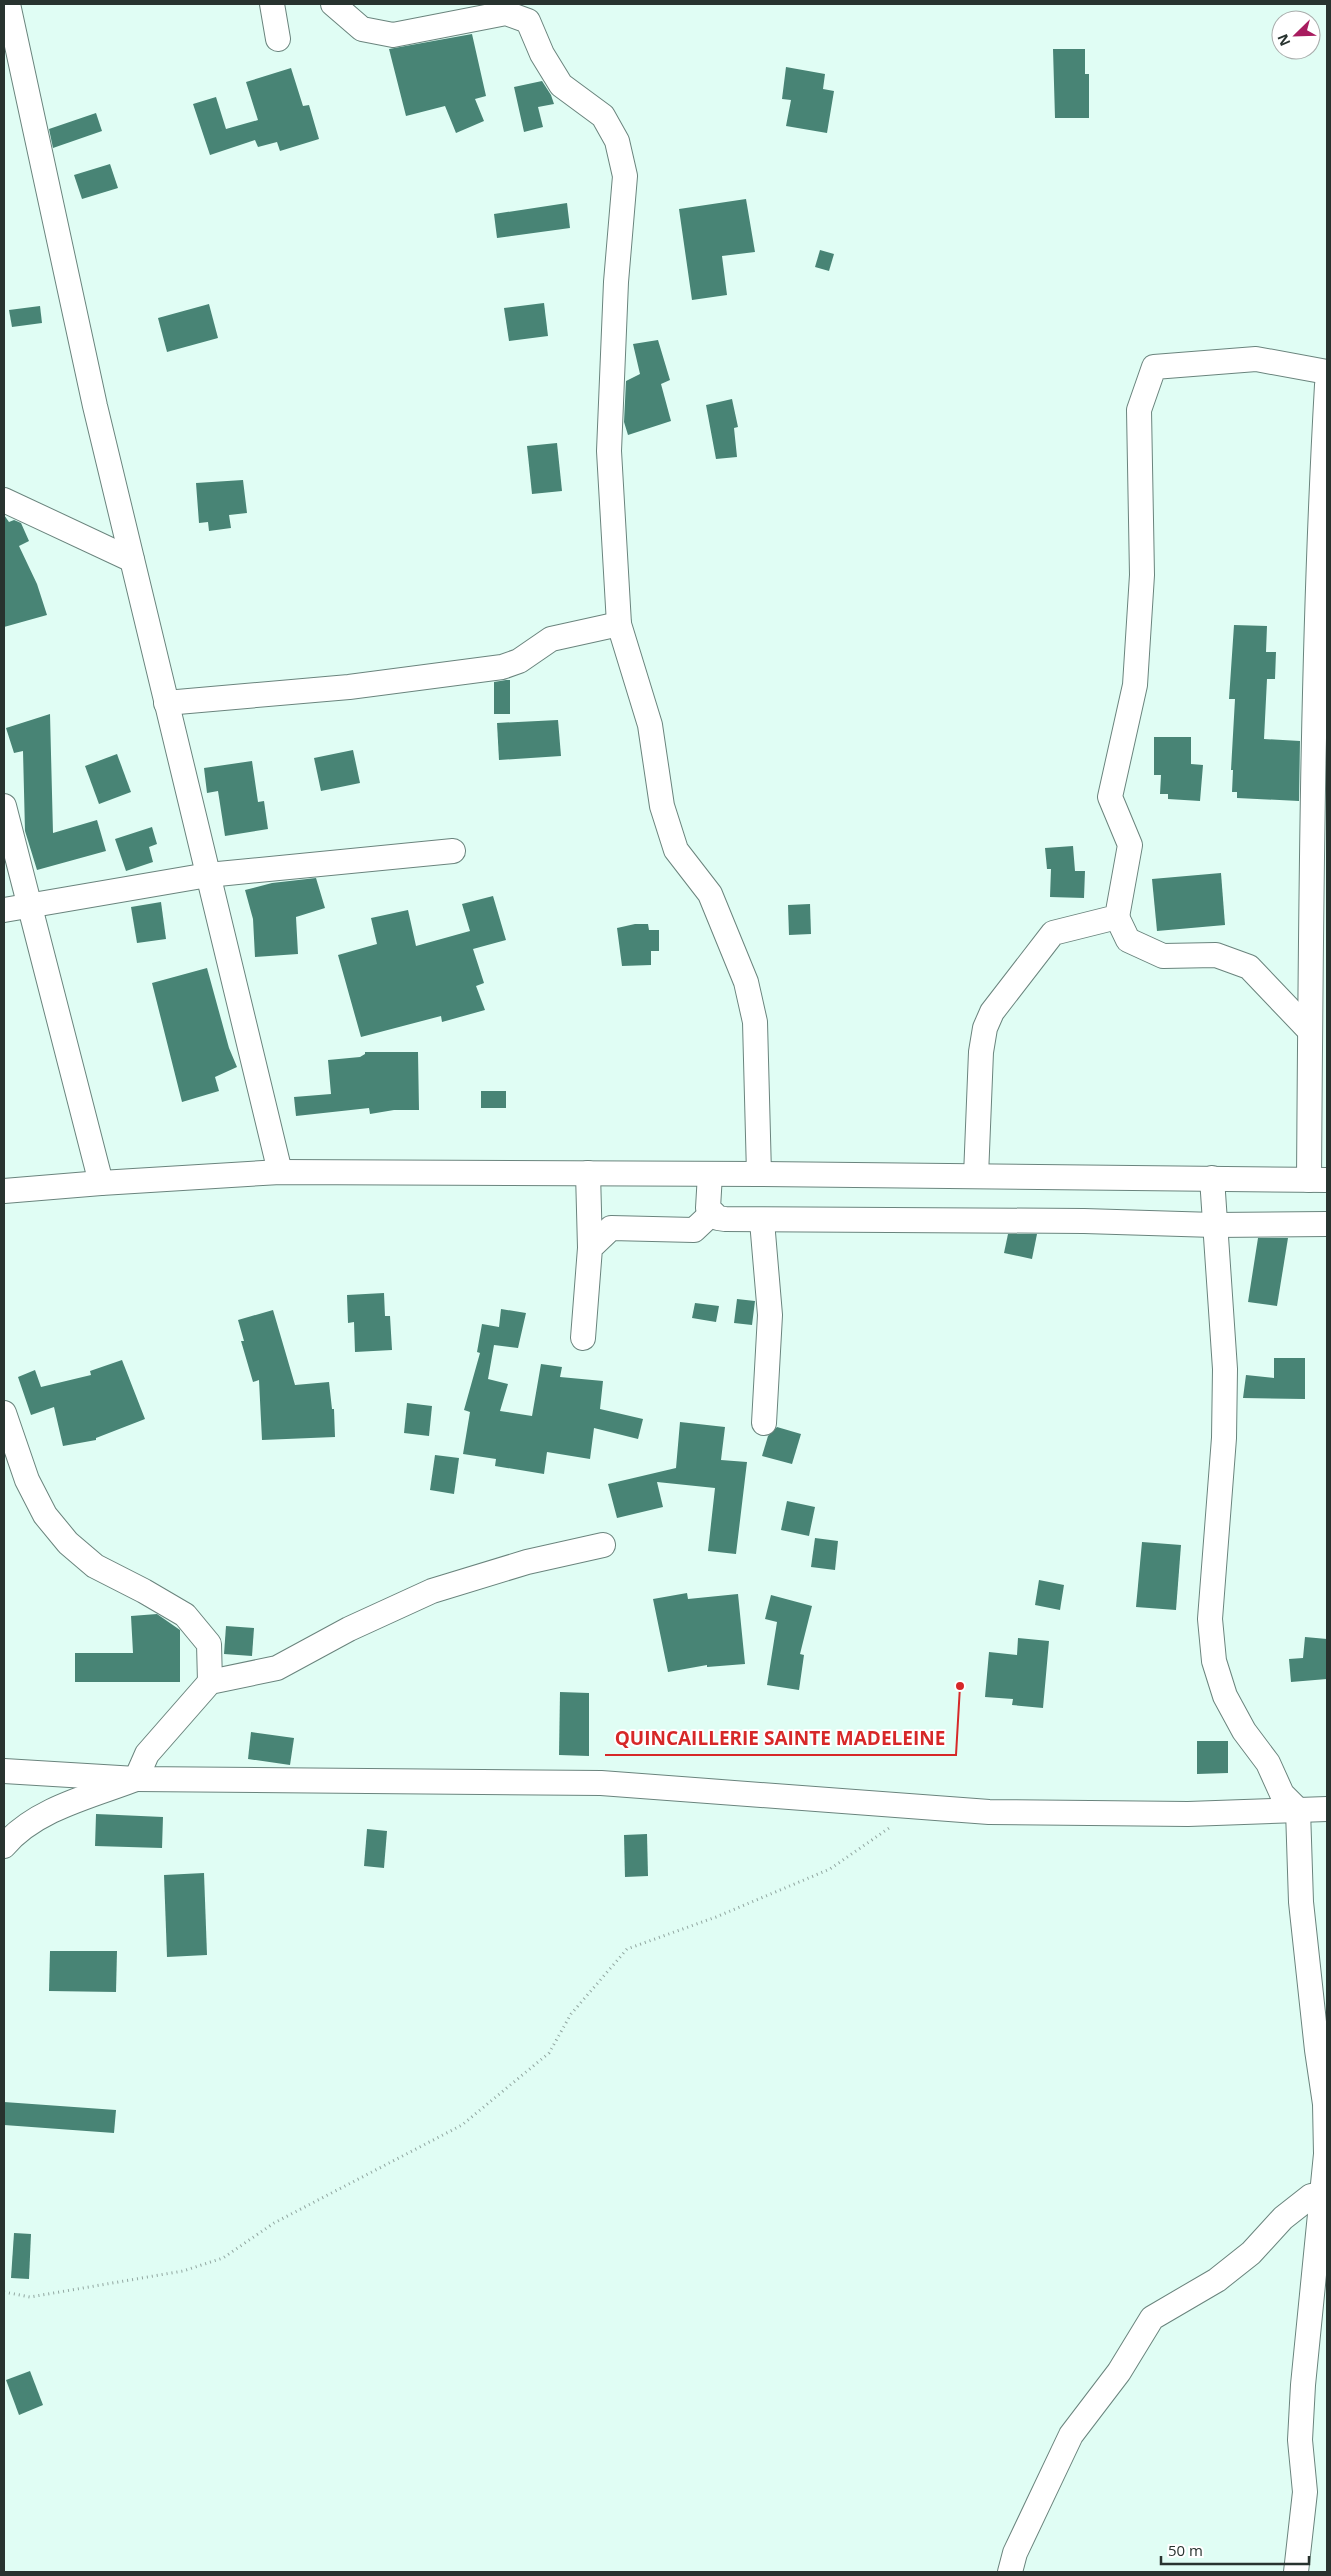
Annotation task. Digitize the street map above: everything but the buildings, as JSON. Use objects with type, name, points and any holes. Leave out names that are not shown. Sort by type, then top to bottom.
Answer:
[{"type":"street","points":[[8,4],[95,406],[280,1172]]},
{"type":"street","points":[[272,4],[278,39]]},
{"type":"street","points":[[334,4],[362,29],[393,35],[506,13],[528,21],[542,54],[561,85],[603,116],[617,141],[625,176],[616,282],[609,451],[619,624],[650,725],[662,806],[676,850],[710,894],[746,982],[755,1022],[759,1174]]},
{"type":"street","points":[[1310,1031],[1249,968],[1216,955],[1164,956],[1128,940],[1117,916],[1130,845],[1110,797],[1135,685],[1142,575],[1139,410],[1154,367],[1256,359],[1327,372]]},
{"type":"street","points":[[4,1191],[280,1172],[759,1174],[1318,1180],[1310,1031],[1319,536],[1327,385]]},
{"type":"street","points":[[4,500],[132,560]]},
{"type":"street","points":[[166,703],[349,687],[502,668],[519,661],[552,639],[619,624]]},
{"type":"street","points":[[4,806],[101,1183]]},
{"type":"street","points":[[4,910],[208,875],[452,851]]},
{"type":"street","points":[[976,1176],[981,1052],[985,1028],[992,1012],[1053,933],[1117,916]]},
{"type":"street","points":[[583,1338],[590,1248],[588,1173]]},
{"type":"street","points":[[710,1174],[708,1208],[718,1218],[762,1221],[1084,1221],[1214,1225],[1327,1224]]},
{"type":"street","points":[[1212,1178],[1225,1370],[1224,1438],[1210,1619],[1214,1661],[1225,1696],[1244,1731],[1268,1762],[1282,1794],[1298,1810],[1300,1902],[1317,2050],[1326,2104],[1326,2154],[1303,2385],[1300,2440],[1305,2492],[1296,2572]]},
{"type":"street","points":[[590,1248],[611,1228],[694,1230],[712,1214]]},
{"type":"street","points":[[762,1221],[770,1315],[764,1423]]},
{"type":"street","points":[[4,1413],[27,1480],[45,1515],[68,1543],[94,1566],[185,1614],[209,1644],[210,1682]]},
{"type":"street","points":[[4,1846],[18,1830],[69,1804],[136,1779],[147,1754],[210,1682],[277,1668],[349,1629],[432,1590],[527,1562],[603,1545]]},
{"type":"street","points":[[4,1771],[136,1779],[600,1783],[989,1812],[1188,1814],[1327,1809]]},
{"type":"street","points":[[1010,2572],[1015,2553],[1071,2435],[1119,2372],[1152,2318],[1217,2280],[1251,2253],[1283,2218],[1312,2196],[1322,2194]]},
{"type":"path","points":[[4,2292],[30,2297],[183,2271],[223,2258],[274,2223],[462,2125],[549,2053],[571,2014],[627,1949],[716,1917],[830,1869],[920,1807]]},
{"type":"place","name":"QUINCAILLERIE SAINTE MADELEINE","points":[[960,1686]]}]
